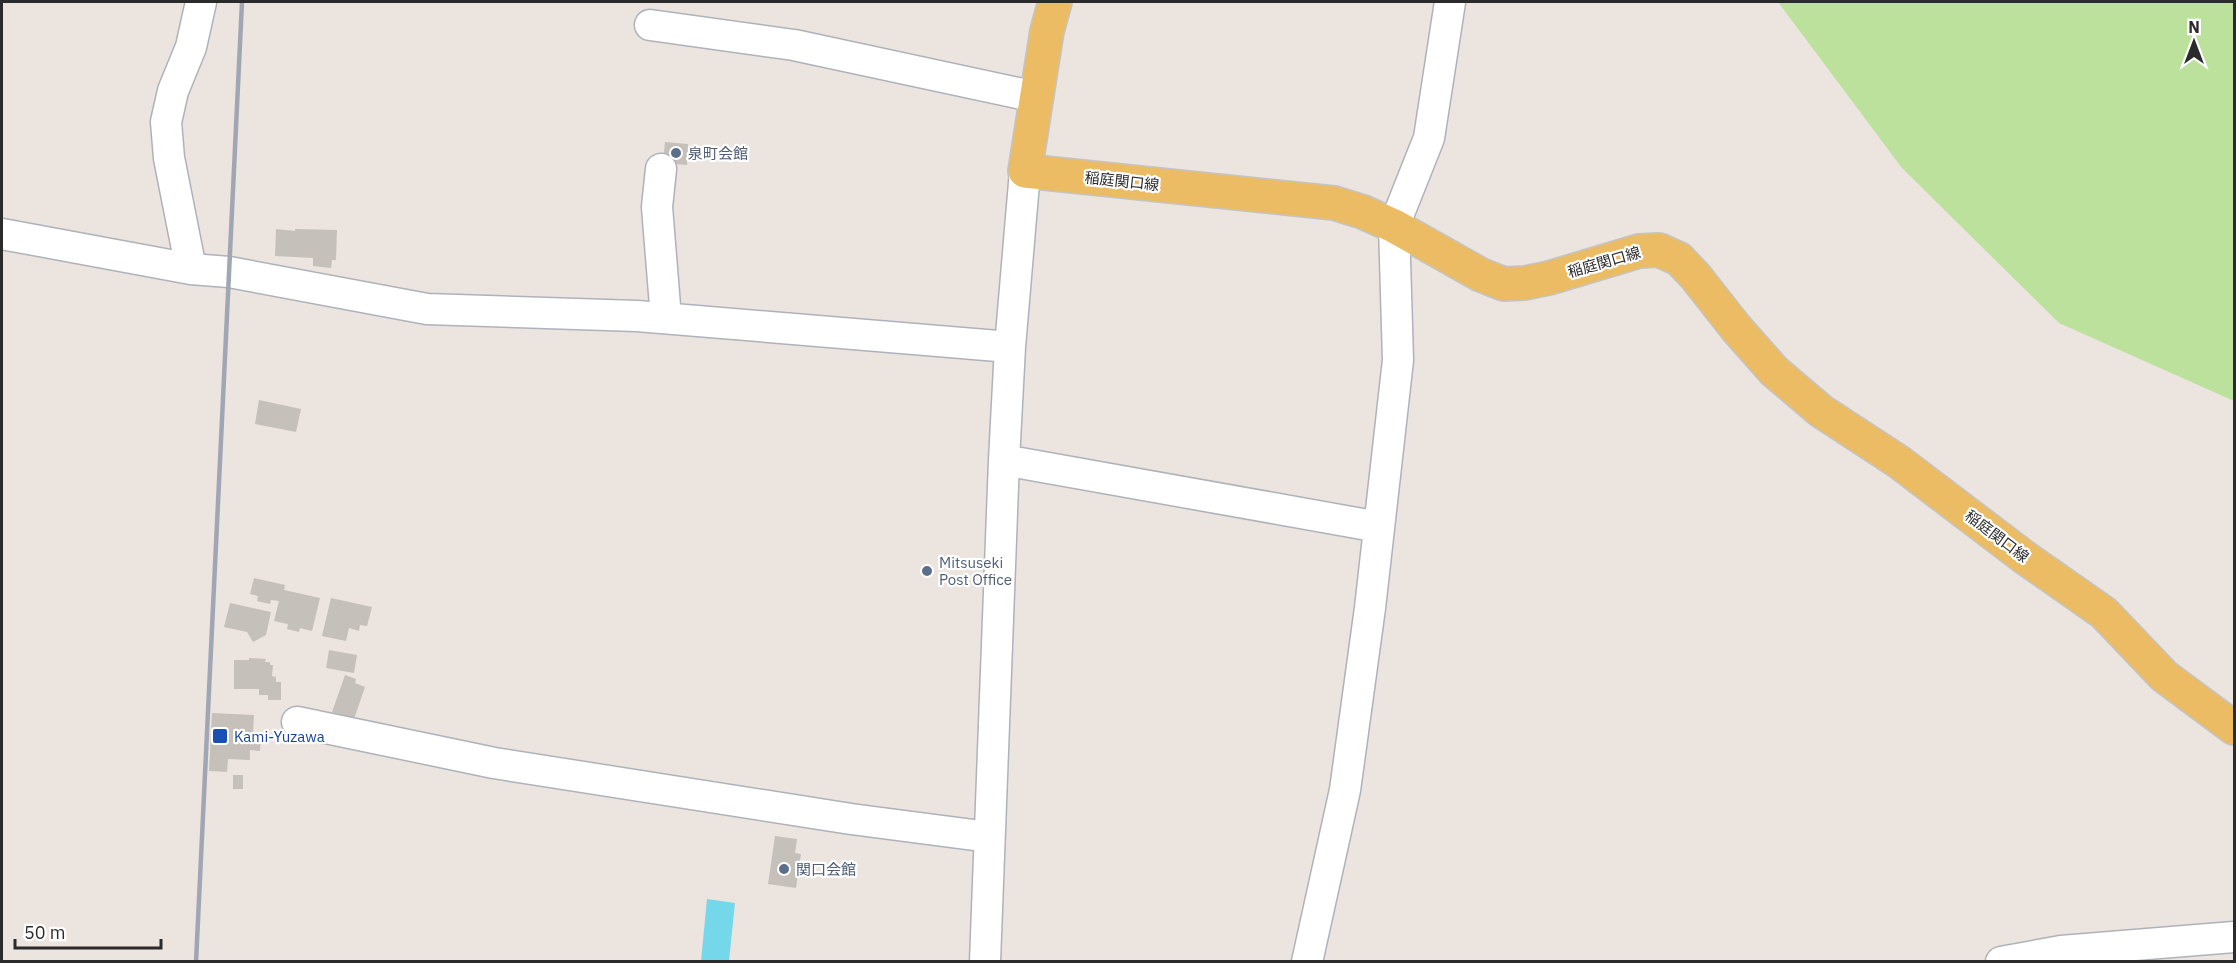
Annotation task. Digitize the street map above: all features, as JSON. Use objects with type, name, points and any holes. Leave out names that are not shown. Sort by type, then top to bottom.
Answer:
[{"type":"main road","points":[[1026,171],[1047,30],[1055,2]]},
{"type":"main road","name":"稲庭関口線","points":[[1026,171],[1334,203],[1363,212],[1394,226],[1481,275],[1504,284],[1549,278],[1639,250],[1659,250],[1678,259],[1696,277],[1774,371],[1821,411],[1899,462],[2024,557],[2104,613],[2164,676],[2235,728]]},
{"type":"street","points":[[191,269],[169,158],[166,122],[173,91],[191,47],[201,2]]},
{"type":"street","points":[[1307,962],[1345,789],[1379,527],[1398,360],[1394,226],[1429,138],[1450,2]]},
{"type":"street","points":[[650,25],[794,45],[1036,97]]},
{"type":"street","points":[[661,170],[657,207],[666,318]]},
{"type":"street","points":[[986,962],[988,837],[1004,460],[1010,346],[1026,171]]},
{"type":"street","points":[[2,234],[191,269],[229,272],[427,309],[666,318],[1010,346]]},
{"type":"street","points":[[1004,460],[1379,527]]},
{"type":"street","points":[[297,722],[494,763],[851,819],[988,837]]},
{"type":"street","points":[[2001,962],[2061,951],[2235,937]]},
{"type":"green space","points":[[1778,2],[2234,2],[2234,401],[2059,323],[1902,168]]},
{"type":"water","points":[[707,899],[735,903],[729,961],[701,961]]},
{"type":"building","name":"泉町会館","points":[[665,142],[688,144],[687,165],[663,163]]},
{"type":"building","points":[[276,229],[337,230],[336,260],[332,260],[331,268],[313,266],[313,258],[275,256]]},
{"type":"building","points":[[259,400],[301,409],[296,432],[255,424]]},
{"type":"building","points":[[254,578],[285,585],[284,590],[320,598],[312,631],[300,628],[299,632],[287,629],[288,624],[274,621],[279,601],[271,600],[270,604],[257,601],[258,596],[250,594]]},
{"type":"building","points":[[331,598],[372,607],[367,626],[360,625],[359,631],[349,628],[346,641],[322,636]]},
{"type":"building","points":[[230,603],[271,612],[266,635],[253,642],[247,632],[224,627]]},
{"type":"building","points":[[329,650],[357,655],[354,673],[326,668]]},
{"type":"building","points":[[249,658],[266,659],[265,662],[273,665],[272,676],[276,677],[276,682],[281,682],[281,700],[268,700],[268,695],[259,695],[259,689],[234,689],[234,660],[249,660]]},
{"type":"building","points":[[345,675],[356,679],[355,683],[365,687],[354,719],[332,712]]},
{"type":"building","points":[[212,713],[254,715],[253,733],[261,733],[260,751],[250,750],[250,760],[228,759],[227,772],[209,771]]},
{"type":"building","points":[[233,775],[243,775],[243,789],[233,789]]},
{"type":"building","name":"関口会館","points":[[775,836],[797,839],[795,853],[801,854],[796,888],[768,884]]},
{"type":"railway","points":[[196,962],[242,2]]},
{"type":"place","name":"泉町会館","points":[[676,153]]},
{"type":"place","name":"Mitsuseki Post Office","points":[[927,571]]},
{"type":"place","name":"Kami-Yuzawa","points":[[220,736]]},
{"type":"place","name":"関口会館","points":[[784,869]]}]
